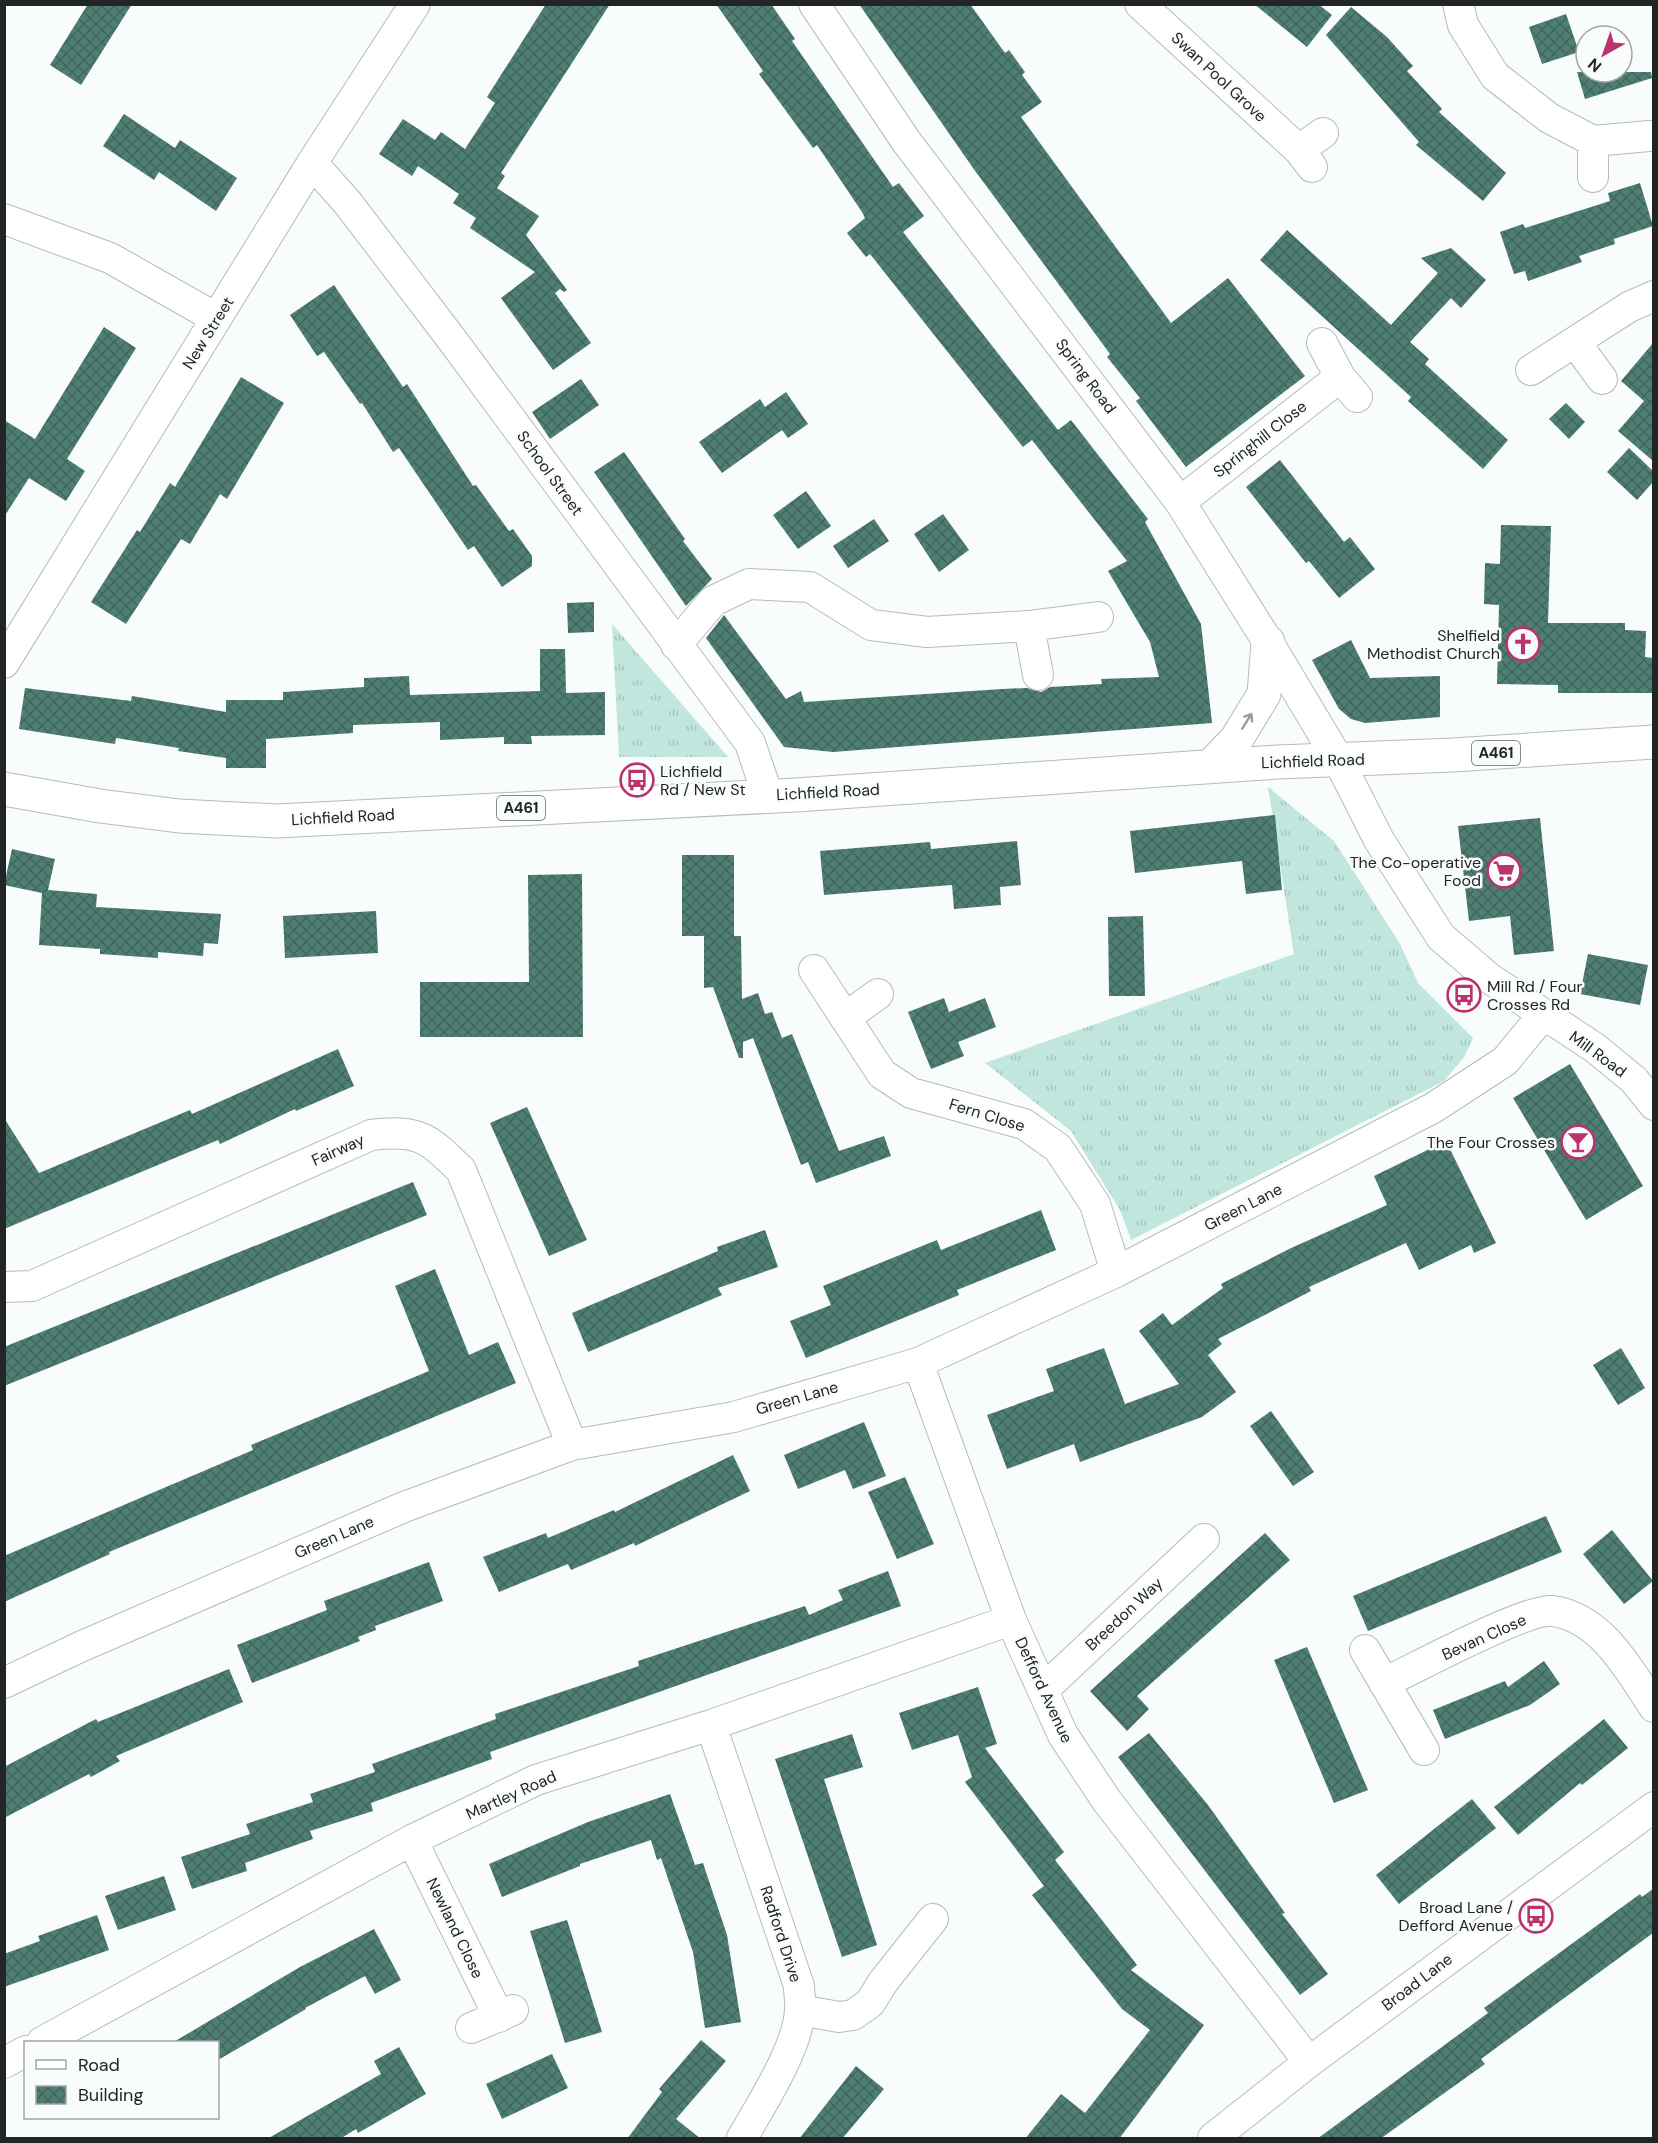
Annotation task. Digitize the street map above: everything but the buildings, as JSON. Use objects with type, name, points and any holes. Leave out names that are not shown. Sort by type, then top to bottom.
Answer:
[{"type":"highway","points":[[1211,766],[1236,741],[1264,694],[1268,642]]},
{"type":"highway","name":"Lichfield Road","points":[[4,789],[100,806],[180,816],[277,820],[768,796],[1211,766],[1339,761],[1653,742]]},
{"type":"street","name":"New Street","points":[[4,663],[312,163],[415,4]]},
{"type":"street","name":"Spring Road","points":[[814,4],[906,141],[1180,502],[1339,761]]},
{"type":"street","name":"Swan Pool Grove","points":[[1140,4],[1306,159],[1323,133]]},
{"type":"street","points":[[1458,4],[1463,25],[1495,76],[1549,118],[1593,141],[1649,136]]},
{"type":"street","points":[[1593,141],[1593,177]]},
{"type":"street","name":"School Street","points":[[312,163],[347,202],[453,341],[750,743],[768,796]]},
{"type":"street","points":[[4,219],[110,258],[216,318]]},
{"type":"street","points":[[1531,370],[1629,307],[1653,296]]},
{"type":"street","points":[[1575,342],[1602,379]]},
{"type":"street","name":"Springhill Close","points":[[1180,502],[1349,387],[1322,343]]},
{"type":"street","points":[[676,645],[713,601],[749,584],[810,587],[871,625],[927,632],[1029,626],[1098,617]]},
{"type":"street","points":[[1029,626],[1038,675]]},
{"type":"street","name":"Mill Road","points":[[1339,761],[1379,840],[1441,937],[1489,978],[1543,1015],[1595,1048],[1644,1074],[1653,1106]]},
{"type":"street","name":"Fern Close","points":[[814,970],[882,1074],[911,1093],[1024,1124],[1058,1148],[1095,1204],[1116,1272]]},
{"type":"street","points":[[845,1018],[878,994]]},
{"type":"street","name":"Green Lane","points":[[4,1683],[80,1647],[404,1507],[572,1445],[734,1417],[918,1363],[1116,1272],[1433,1108],[1505,1061],[1543,1015]]},
{"type":"street","name":"Fairway","points":[[4,1287],[32,1286],[371,1135],[399,1131],[430,1141],[461,1170],[572,1445]]},
{"type":"street","name":"Defford Avenue","points":[[918,1363],[1011,1620],[1063,1735],[1107,1801],[1309,2062]]},
{"type":"street","name":"Breedon Way","points":[[1044,1689],[1204,1539]]},
{"type":"street","name":"Bevan Close","points":[[1384,1683],[1522,1617],[1552,1611],[1586,1623],[1619,1654],[1653,1707]]},
{"type":"street","name":"Martley Road","points":[[46,2041],[412,1840],[536,1780],[711,1725],[1011,1620]]},
{"type":"street","points":[[1365,1650],[1424,1750]]},
{"type":"street","name":"Radford Drive","points":[[711,1725],[799,1986],[801,2010],[797,2029],[780,2068],[742,2139]]},
{"type":"street","name":"Broad Lane","points":[[1213,2139],[1309,2062],[1653,1808]]},
{"type":"street","name":"Newland Close","points":[[412,1840],[506,2013],[471,2028]]},
{"type":"street","points":[[801,2010],[839,2017],[853,2015],[870,2003],[883,1982],[933,1919]]},
{"type":"street","points":[[4,2063],[24,2052]]},
{"type":"green space","points":[[612,624],[728,757],[619,757]]},
{"type":"green space","points":[[1268,787],[1334,841],[1399,942],[1418,983],[1473,1038],[1464,1057],[1444,1081],[1131,1240],[1120,1210],[1071,1131],[985,1063],[1294,954]]},
{"type":"place","name":"Shelfield Methodist Church","points":[[1523,644]]},
{"type":"place","name":"Lichfield Rd / New St","points":[[637,780]]},
{"type":"place","name":"The Co-operative Food","points":[[1504,871]]},
{"type":"place","name":"Mill Rd / Four Crosses Rd","points":[[1464,995]]},
{"type":"place","name":"The Four Crosses","points":[[1578,1142]]},
{"type":"place","name":"Broad Lane / Defford Avenue","points":[[1536,1916]]}]
